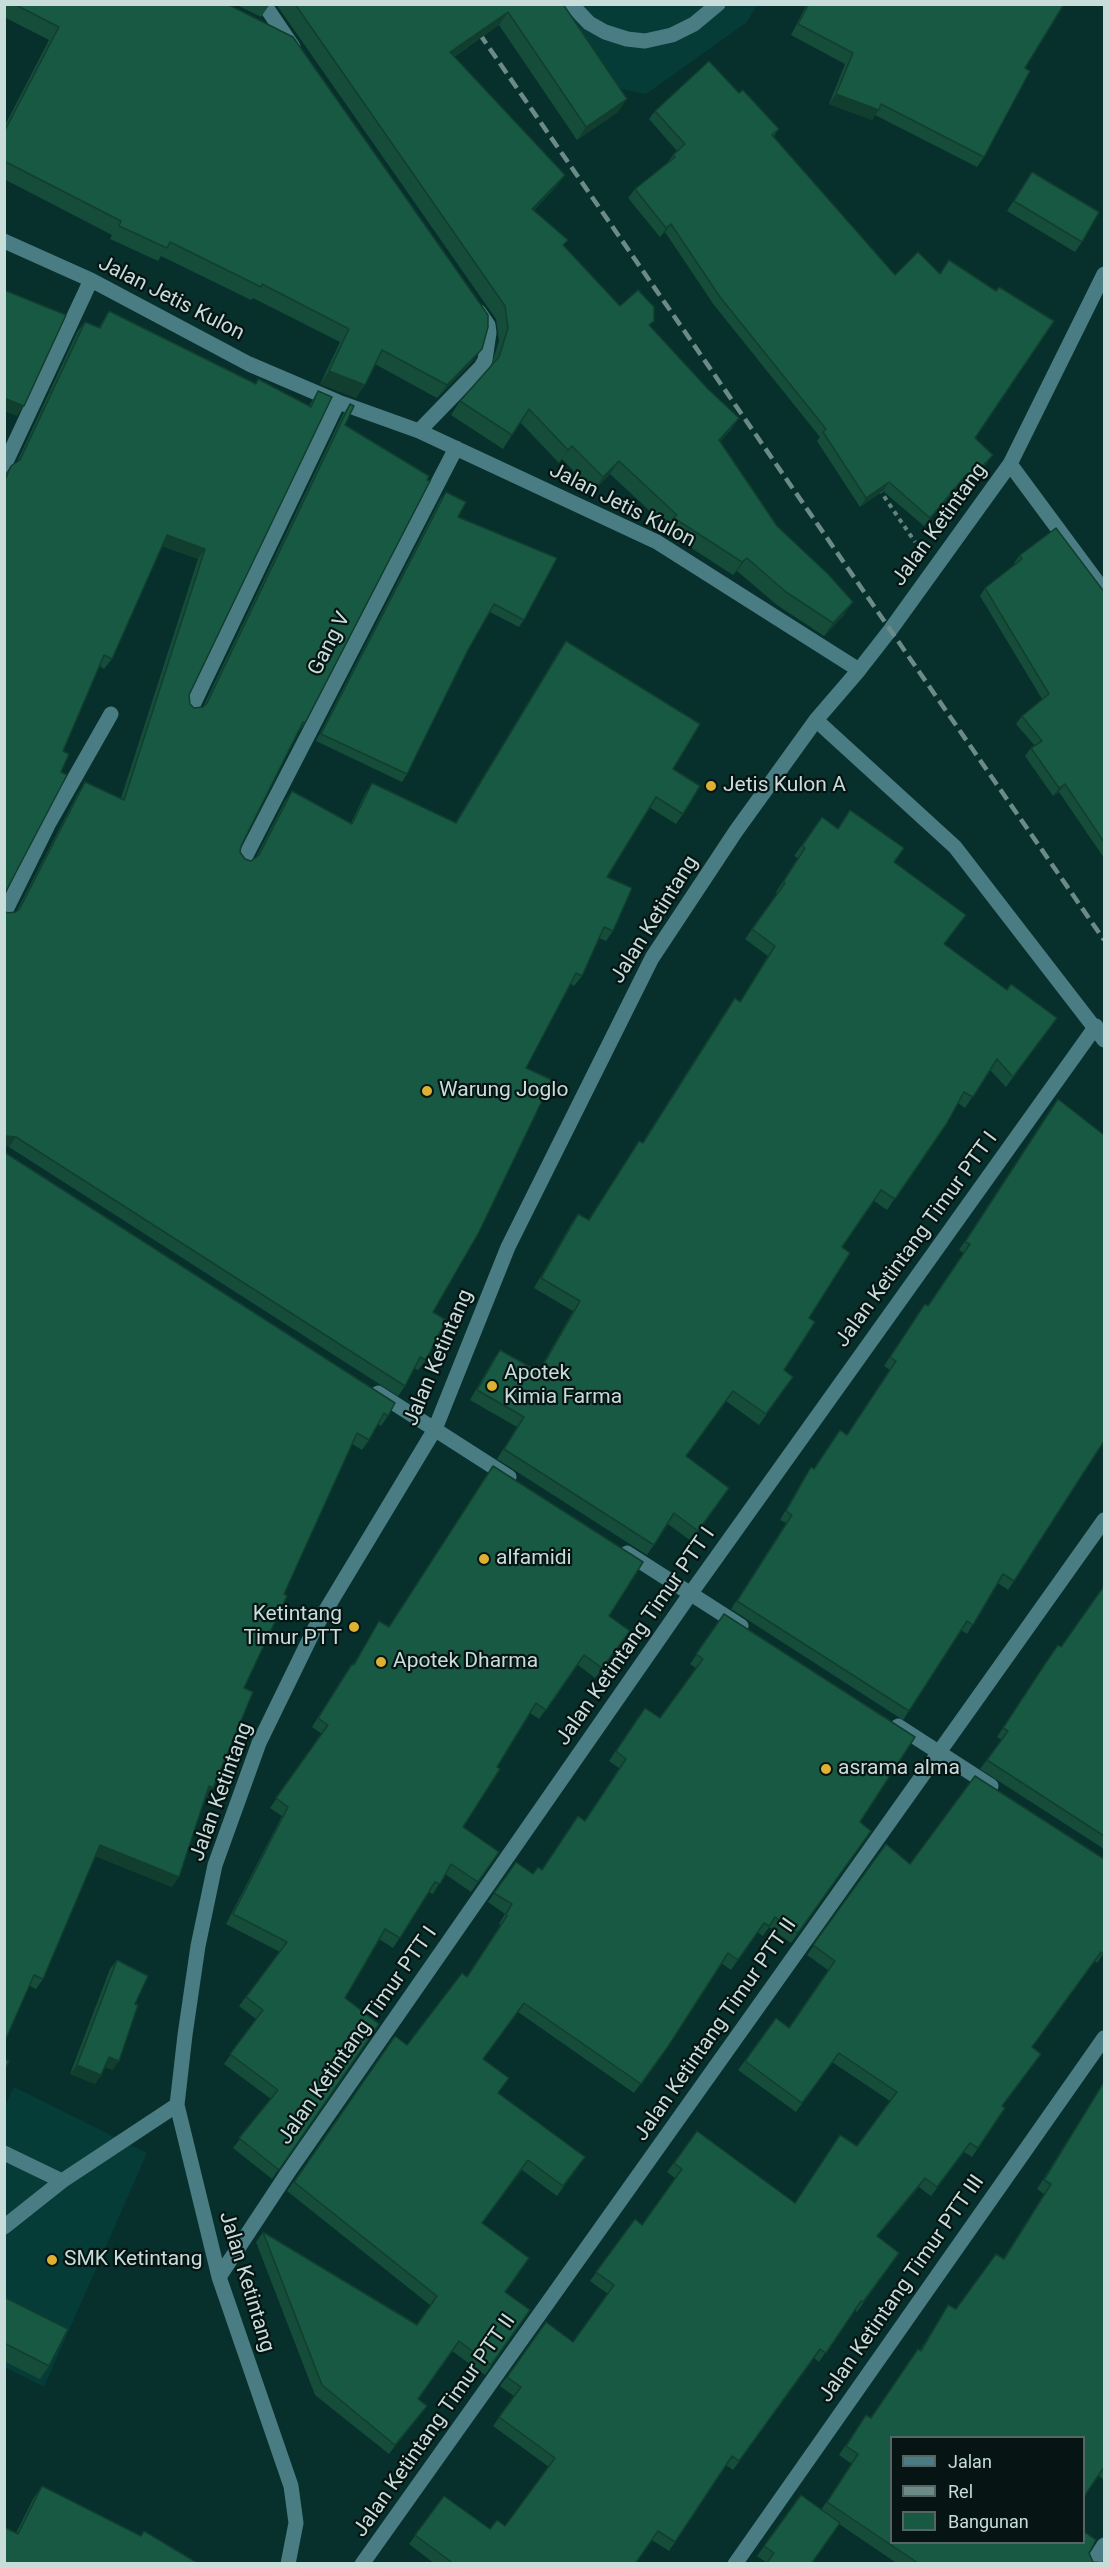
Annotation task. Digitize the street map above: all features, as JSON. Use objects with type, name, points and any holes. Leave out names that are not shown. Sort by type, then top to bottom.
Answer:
[{"type":"street","points":[[264,4],[302,60]]},
{"type":"street","points":[[571,4],[589,23],[605,32],[627,39],[645,40],[672,35],[694,24],[718,4]]},
{"type":"street","points":[[260,27],[288,41]]},
{"type":"street","name":"Jalan Jetis Kulon","points":[[4,241],[91,280],[249,364],[338,402],[419,431],[657,543],[859,670]]},
{"type":"street","name":"Jalan Ketintang","points":[[289,2563],[296,2523],[291,2486],[219,2277],[177,2105],[184,2035],[198,1946],[215,1865],[259,1743],[315,1628],[435,1430],[507,1247],[652,958],[736,831],[816,720],[859,670],[1010,464],[1104,274]]},
{"type":"street","points":[[4,466],[91,280]]},
{"type":"street","points":[[419,431],[481,368],[485,360],[489,341],[488,325],[467,296]]},
{"type":"street","points":[[191,709],[338,402]]},
{"type":"street","name":"Gang V","points":[[243,861],[456,448]]},
{"type":"street","points":[[1010,464],[1104,591]]},
{"type":"street","points":[[4,914],[49,823],[111,714]]},
{"type":"street","points":[[816,720],[956,847],[1096,1026],[1104,1040]]},
{"type":"street","name":"Jalan Ketintang Timur PTT I","points":[[219,2277],[287,2174],[691,1593],[1096,1026]]},
{"type":"street","points":[[365,1385],[518,1483]]},
{"type":"street","name":"Jalan Ketintang Timur PTT II","points":[[362,2564],[1104,1520]]},
{"type":"street","points":[[618,1547],[751,1632]]},
{"type":"street","points":[[890,1721],[1007,1797]]},
{"type":"street","name":"Jalan Ketintang Timur PTT III","points":[[735,2564],[1104,2038]]},
{"type":"street","points":[[4,2227],[62,2181],[177,2105]]},
{"type":"street","points":[[4,2153],[62,2181]]},
{"type":"street","points":[[1092,2564],[1104,2545]]},
{"type":"path","points":[[874,483],[934,570]]},
{"type":"shaded area","points":[[560,5],[757,5],[747,22],[646,94],[618,88]]},
{"type":"shaded area","name":"SMK Ketintang","points":[[14,2087],[147,2153],[44,2387],[5,2367],[4,2108]]},
{"type":"building","points":[[14,4],[227,4],[293,37],[488,315],[488,327],[482,349],[447,385],[382,350],[365,385],[329,371],[349,329],[262,284],[261,287],[170,242],[167,248],[119,226],[121,221],[4,161],[4,132],[59,27]]},
{"type":"building","points":[[295,4],[563,4],[627,99],[586,127],[508,12],[450,52],[565,175],[532,209],[568,240],[563,245],[620,306],[638,290],[654,307],[654,321],[649,325],[708,389],[739,418],[719,440],[777,526],[829,575],[853,602],[833,623],[786,592],[747,558],[742,562],[674,518],[677,515],[619,461],[603,477],[572,446],[568,450],[529,409],[512,435],[460,401],[499,357],[508,328],[505,306]]},
{"type":"building","points":[[809,4],[1064,4],[1025,68],[1030,71],[984,157],[881,104],[879,110],[836,94],[853,53],[798,24]]},
{"type":"building","points":[[709,61],[739,93],[743,90],[779,129],[772,135],[895,275],[918,252],[940,274],[949,260],[996,291],[999,287],[1054,321],[975,438],[993,455],[970,479],[966,475],[930,518],[889,482],[866,498],[823,432],[826,429],[720,297],[671,224],[666,228],[635,189],[675,157],[673,155],[685,144],[655,111]]},
{"type":"building","points":[[1032,172],[1099,212],[1082,242],[1014,201]]},
{"type":"building","points":[[4,290],[66,315],[24,406],[4,398]]},
{"type":"building","points":[[109,311],[256,384],[258,379],[311,407],[318,391],[332,397],[189,695],[190,704],[194,708],[203,707],[207,703],[350,404],[354,406],[345,425],[429,476],[427,480],[430,481],[305,723],[303,722],[241,846],[240,852],[245,859],[251,861],[259,855],[292,791],[352,824],[372,783],[456,823],[566,641],[700,724],[673,769],[700,786],[683,814],[656,797],[607,877],[632,888],[613,931],[604,927],[582,976],[576,973],[526,1068],[552,1080],[479,1232],[433,1312],[446,1320],[426,1360],[420,1357],[405,1386],[16,1137],[4,1138],[4,910],[7,913],[16,912],[20,908],[85,782],[124,800],[205,549],[167,535],[112,659],[104,655],[63,751],[69,754],[61,772],[67,775],[4,895],[4,482],[11,466],[20,460],[85,322],[100,328]]},
{"type":"building","points":[[446,492],[466,502],[458,517],[557,558],[524,620],[494,604],[468,650],[407,774],[321,734]]},
{"type":"building","points":[[1056,528],[1104,591],[1104,842],[1065,784],[1059,788],[1031,748],[1042,741],[1022,716],[1049,694],[985,588],[1022,559],[1020,555]]},
{"type":"building","points":[[850,810],[904,848],[894,862],[966,915],[944,944],[1007,990],[1011,984],[1057,1018],[1013,1077],[997,1059],[973,1097],[964,1092],[947,1123],[895,1199],[881,1190],[842,1247],[850,1253],[809,1318],[815,1322],[784,1370],[793,1377],[766,1414],[733,1391],[686,1456],[729,1488],[698,1531],[674,1513],[654,1545],[504,1449],[524,1417],[477,1390],[500,1350],[539,1372],[580,1301],[541,1278],[578,1214],[589,1220],[639,1141],[643,1143],[735,998],[740,1002],[775,946],[752,929],[785,883],[783,882],[805,848],[802,846],[822,817],[838,829]]},
{"type":"building","points":[[1058,1099],[1104,1135],[1104,1441],[1014,1581],[1003,1574],[973,1625],[967,1621],[909,1711],[737,1601],[792,1515],[786,1511],[811,1467],[814,1469],[840,1430],[847,1435],[896,1361],[890,1357],[925,1304],[928,1306],[970,1244],[965,1242]]},
{"type":"building","points":[[4,1152],[395,1403],[388,1416],[384,1413],[369,1440],[357,1433],[284,1594],[287,1596],[244,1688],[253,1692],[213,1788],[209,1786],[179,1877],[100,1845],[43,1979],[34,1975],[4,2043]]},
{"type":"building","points":[[493,1466],[643,1562],[609,1616],[630,1631],[602,1668],[584,1655],[546,1710],[536,1703],[497,1767],[500,1769],[463,1827],[499,1852],[478,1882],[451,1864],[440,1884],[435,1882],[400,1938],[385,1929],[345,1998],[379,2024],[279,2170],[239,2138],[278,2090],[230,2054],[263,2010],[246,1997],[287,1942],[233,1914],[288,1807],[276,1798],[328,1725],[318,1718],[352,1664],[354,1665],[379,1621],[389,1627]]},
{"type":"building","points":[[1104,1586],[1104,1836],[987,1760],[1008,1731],[1003,1728],[1045,1664],[1058,1645],[1061,1647]]},
{"type":"building","points":[[724,1614],[915,1737],[860,1822],[871,1831],[798,1933],[775,1917],[769,1926],[764,1923],[738,1960],[728,1953],[641,2084],[524,2003],[483,2059],[509,2078],[498,2093],[585,2157],[563,2186],[528,2160],[482,2223],[529,2258],[505,2292],[530,2310],[491,2365],[459,2341],[418,2399],[427,2406],[395,2445],[322,2385],[263,2232],[417,2325],[437,2296],[294,2182],[395,2036],[407,2045],[462,1973],[467,1977],[507,1916],[512,1904],[494,1893],[516,1862],[533,1874],[538,1867],[542,1870],[578,1816],[585,1821],[626,1759],[616,1751],[645,1708],[660,1718],[703,1659],[696,1654]]},
{"type":"building","points":[[975,1776],[1104,1859],[1104,1954],[1101,1952],[1032,2047],[1041,2054],[1002,2106],[1005,2108],[978,2148],[970,2143],[937,2187],[925,2178],[877,2236],[899,2253],[863,2302],[861,2301],[826,2353],[820,2349],[739,2461],[732,2456],[675,2542],[658,2531],[635,2564],[454,2564],[415,2535],[444,2496],[490,2529],[497,2520],[505,2526],[555,2458],[499,2417],[521,2387],[507,2377],[546,2322],[573,2342],[614,2285],[596,2272],[635,2219],[642,2225],[682,2169],[674,2163],[697,2131],[795,2203],[840,2135],[857,2146],[897,2092],[839,2053],[802,2103],[745,2061],[776,2018],[789,2028],[835,1961],[813,1945],[886,1844],[910,1864]]},
{"type":"building","points":[[117,1960],[148,1976],[135,2004],[138,2005],[119,2061],[109,2057],[101,2075],[77,2065]]},
{"type":"building","points":[[4,2059],[9,2061],[4,2071]]},
{"type":"building","points":[[1104,2082],[1104,2467],[1085,2495],[1085,2436],[890,2436],[890,2544],[1085,2544],[1085,2532],[1096,2540],[1089,2553],[1093,2562],[1104,2564],[918,2564],[827,2502],[858,2454],[846,2446],[866,2415],[871,2418],[918,2349],[921,2351],[948,2305],[956,2309],[996,2254],[1004,2259],[1051,2184],[1044,2180]]},
{"type":"building","points":[[4,2297],[68,2329],[49,2366],[4,2343]]},
{"type":"building","points":[[42,2486],[141,2536],[144,2531],[199,2564],[4,2564],[4,2527],[18,2534]]},
{"type":"building","points":[[801,2495],[840,2523],[811,2564],[766,2564],[774,2553],[764,2546]]},
{"type":"railway","points":[[459,4],[1104,940]]},
{"type":"place","name":"Jetis Kulon A","points":[[711,786]]},
{"type":"place","name":"Warung Joglo","points":[[427,1091]]},
{"type":"place","name":"Apotek Kimia Farma","points":[[492,1386]]},
{"type":"place","name":"alfamidi","points":[[484,1559]]},
{"type":"place","name":"Ketintang Timur PTT","points":[[354,1627]]},
{"type":"place","name":"Apotek Dharma","points":[[381,1662]]},
{"type":"place","name":"asrama alma","points":[[826,1769]]},
{"type":"place","name":"SMK Ketintang","points":[[52,2260]]}]
